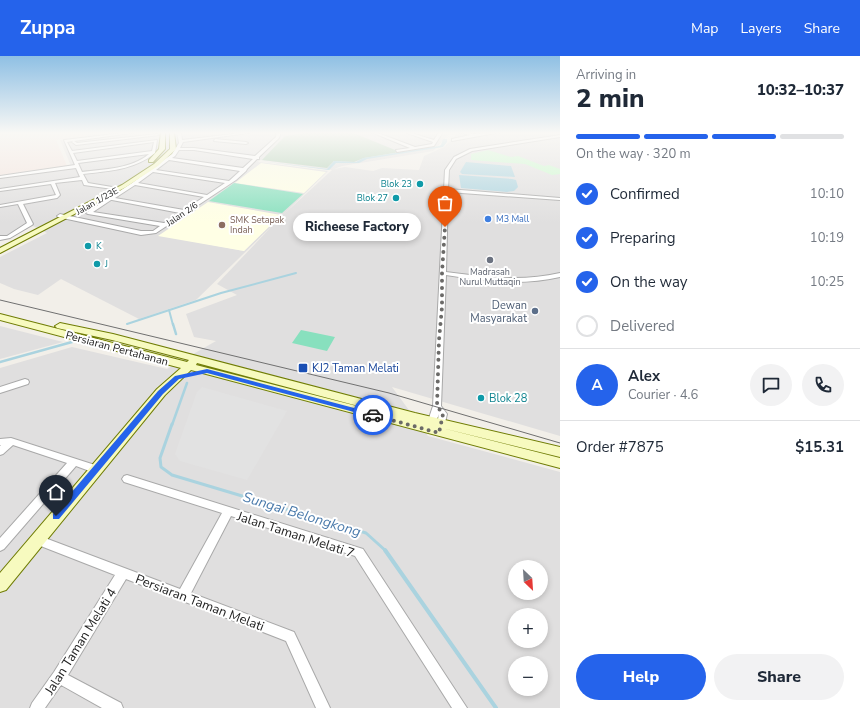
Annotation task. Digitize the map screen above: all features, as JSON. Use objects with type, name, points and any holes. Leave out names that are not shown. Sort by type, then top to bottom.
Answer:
[{"type":"street","points":[[0,177],[87,162]]},
{"type":"street","points":[[0,190],[53,182],[130,167],[141,162]]},
{"type":"street","name":"Jalan 1/23E","points":[[0,251],[64,216],[148,162]]},
{"type":"street","name":"Jalan 1/23E","points":[[0,246],[118,189],[159,162]]},
{"type":"street","points":[[164,162],[88,213],[165,226]]},
{"type":"street","points":[[193,162],[246,170]]},
{"type":"street","name":"Jalan 2/6","points":[[64,216],[145,233],[154,232],[230,182],[254,162]]},
{"type":"street","points":[[435,427],[443,414],[437,406],[439,340],[442,307],[442,273],[447,170],[452,162]]},
{"type":"street","points":[[77,164],[86,184],[118,189]]},
{"type":"street","points":[[153,171],[230,182]]},
{"type":"street","points":[[0,206],[56,196],[58,195],[53,182]]},
{"type":"street","points":[[134,184],[208,196]]},
{"type":"street","points":[[446,190],[560,199]]},
{"type":"street","points":[[112,198],[185,212]]},
{"type":"street","points":[[0,238],[8,236],[30,224],[20,203]]},
{"type":"street","points":[[442,273],[509,280],[551,277],[560,274]]},
{"type":"street","name":"Persiaran Pertahanan","points":[[0,310],[192,363],[435,427],[560,463]]},
{"type":"street","name":"Persiaran Pertahanan","points":[[0,317],[174,362],[192,363],[207,371],[435,427],[560,452]]},
{"type":"street","points":[[174,362],[179,370],[177,377]]},
{"type":"street","points":[[0,585],[95,469],[161,392],[192,363]]},
{"type":"street","points":[[177,377],[207,371]]},
{"type":"street","points":[[0,390],[25,382]]},
{"type":"street","points":[[0,442],[11,441],[95,469]]},
{"type":"street","points":[[0,452],[11,441]]},
{"type":"street","points":[[0,546],[74,462]]},
{"type":"street","name":"Jalan Taman Melati 7","points":[[127,479],[359,552],[460,708]]},
{"type":"street","points":[[183,595],[229,511]]},
{"type":"street","name":"Persiaran Taman Melati","points":[[37,540],[290,636],[324,708]]},
{"type":"street","name":"Jalan Taman Melati 4","points":[[37,708],[59,677],[123,573]]},
{"type":"street","points":[[59,677],[116,708]]},
{"type":"shaded area","points":[[0,162],[65,162],[67,166],[0,175]]},
{"type":"shaded area","points":[[69,162],[261,162],[328,171],[283,215],[332,170],[277,162],[364,162],[334,169],[345,167],[373,171],[382,168],[419,170],[422,162],[560,162],[560,436],[392,387],[428,436],[560,472],[560,708],[0,708],[0,368],[72,347],[167,369],[216,341],[194,337],[186,314],[237,295],[217,284],[274,224],[196,300],[139,319],[61,279],[38,295],[14,289],[0,283],[0,257],[47,233],[33,226],[12,237],[0,239],[0,176],[71,166]],"holes":[[[281,215],[244,251],[159,235]]]},
{"type":"shaded area","points":[[282,162],[333,162],[327,168]]},
{"type":"shaded area","points":[[261,163],[326,172],[304,193],[235,183]]},
{"type":"shaded area","name":"SMK Setapak Indah","points":[[208,202],[281,215],[244,251],[158,236]]},
{"type":"shaded area","points":[[0,326],[63,342],[0,359]]},
{"type":"shaded area","points":[[202,387],[287,411],[247,480],[180,461],[175,454],[197,392]]},
{"type":"green space","points":[[504,162],[535,162],[544,166],[549,165],[560,169],[560,174],[552,175],[525,164]]},
{"type":"green space","points":[[234,183],[303,194],[282,213],[209,201]]},
{"type":"green space","points":[[301,330],[335,337],[327,351],[292,343]]},
{"type":"water","points":[[271,162],[272,162],[327,169],[333,162],[360,162],[336,163],[329,170]]},
{"type":"water","points":[[466,162],[511,166],[515,177],[462,174],[460,172]]},
{"type":"water","points":[[459,175],[512,179],[516,180],[518,187],[514,191],[507,192],[461,188]]},
{"type":"waterway","name":"Sungai Belongkong","points":[[169,310],[221,293],[296,273]]},
{"type":"waterway","points":[[127,324],[169,310]]},
{"type":"waterway","name":"Sungai Belongkong","points":[[169,310],[173,325]]},
{"type":"waterway","name":"Sungai Belongkong","points":[[173,324],[176,334]]},
{"type":"waterway","points":[[0,362],[72,342]]},
{"type":"waterway","name":"Sungai Belongkong","points":[[172,425],[187,383]]},
{"type":"waterway","name":"Sungai Belongkong","points":[[172,424],[160,458],[161,467],[172,475],[366,533],[385,550]]},
{"type":"waterway","name":"Sungai Belongkong","points":[[385,550],[496,708]]},
{"type":"tram line","points":[[0,300],[389,393],[560,443]]},
{"type":"way so far","points":[[373,415],[439,433],[443,414],[437,406],[439,340],[442,307],[443,238],[445,227]]},
{"type":"place","name":"Blok 23","points":[[420,184]]},
{"type":"place","name":"Blok 27","points":[[396,198]]},
{"type":"place","name":"M3 Mall","points":[[488,219]]},
{"type":"place","name":"SMK Setapak Indah","points":[[222,225]]},
{"type":"place","name":"Richeese Factory","points":[[445,227]]},
{"type":"place","name":"K","points":[[88,246]]},
{"type":"place","name":"Madrasah Nurul Muttaqin","points":[[490,260]]},
{"type":"place","name":"J","points":[[97,264]]},
{"type":"place","name":"Dewan Masyarakat","points":[[535,311]]},
{"type":"place","name":"KJ2 Taman Melati","points":[[303,368]]},
{"type":"place","name":"Blok 28","points":[[481,398]]},
{"type":"route","points":[[56,516],[161,392],[177,377],[207,371],[373,415]]}]
